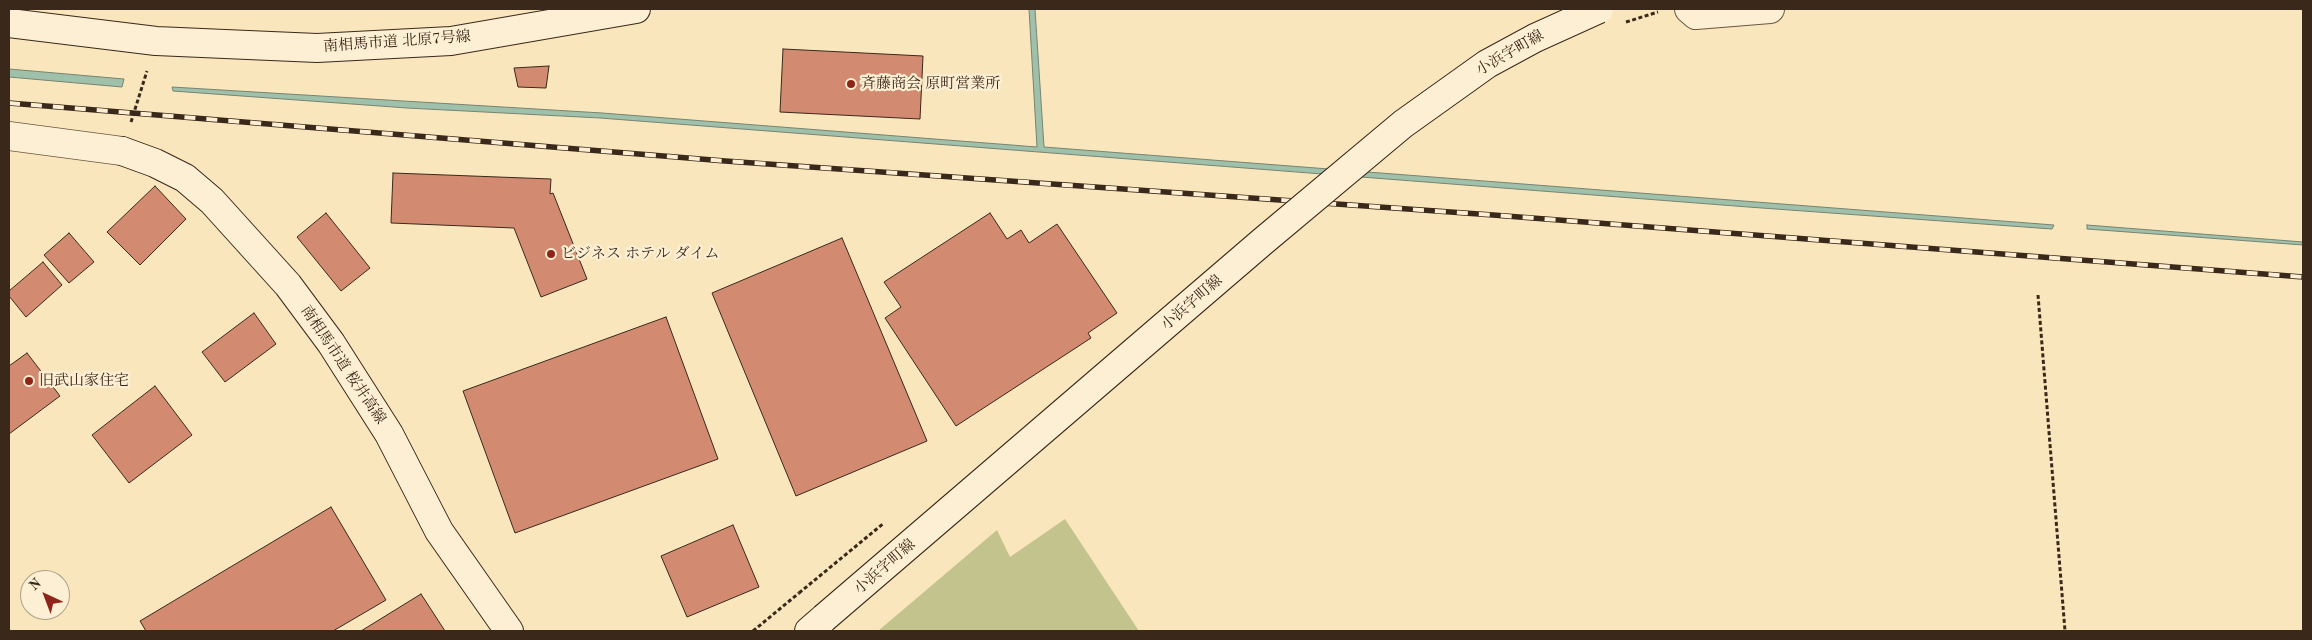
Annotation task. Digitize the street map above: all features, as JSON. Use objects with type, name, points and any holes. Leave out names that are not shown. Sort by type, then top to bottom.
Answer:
[{"type":"street","name":"南相馬市道 北原7号線","points":[[9,22],[156,41],[317,48],[451,41],[636,9]]},
{"type":"street","name":"小浜字町線","points":[[816,625],[1404,124],[1502,55],[1599,9]]},
{"type":"street","points":[[1689,9],[1696,15],[1770,9]]},
{"type":"street","name":"南相馬市道 桜井高線","points":[[9,136],[126,141],[154,163],[185,178],[212,201],[288,285],[331,343],[389,434],[439,531],[509,631]]},
{"type":"path","points":[[126,141],[148,68]]},
{"type":"path","points":[[2038,295],[2065,631]]},
{"type":"path","points":[[753,631],[800,592]]},
{"type":"shaded area","points":[[1029,9],[1035,9],[1044,147],[2054,225],[2052,229],[1748,207],[600,118],[407,108],[173,91],[172,87],[602,113],[1037,147]]},
{"type":"shaded area","points":[[9,69],[124,79],[122,87],[9,77]]},
{"type":"shaded area","points":[[2087,225],[2303,242],[2303,245],[2087,229]]},
{"type":"shaded area","points":[[1065,519],[1139,631],[878,631],[997,530],[1010,557]]},
{"type":"building","name":"斉藤商会 原町営業所","points":[[783,49],[923,56],[920,119],[780,112]]},
{"type":"building","points":[[549,66],[546,88],[518,87],[514,68]]},
{"type":"building","name":"ビジネス ホテル ダイム","points":[[393,173],[551,179],[550,194],[553,193],[587,279],[541,297],[514,228],[391,223]]},
{"type":"building","points":[[155,186],[186,219],[140,265],[107,232]]},
{"type":"building","points":[[326,213],[370,268],[341,291],[297,237]]},
{"type":"building","points":[[990,213],[1007,239],[1021,230],[1029,243],[1057,224],[1117,313],[1088,333],[1091,338],[956,426],[885,318],[901,307],[884,282]]},
{"type":"building","points":[[69,233],[94,262],[69,283],[44,255]]},
{"type":"building","points":[[842,238],[927,441],[796,496],[712,293]]},
{"type":"building","points":[[43,262],[62,285],[26,317],[9,296],[9,291]]},
{"type":"building","points":[[254,313],[276,344],[225,382],[202,352]]},
{"type":"building","points":[[666,317],[718,459],[515,533],[463,391]]},
{"type":"building","name":"旧武山家住宅","points":[[27,353],[60,396],[9,434],[9,366]]},
{"type":"building","points":[[155,386],[192,435],[129,483],[92,435]]},
{"type":"building","points":[[331,507],[386,600],[333,631],[146,631],[140,621]]},
{"type":"building","points":[[733,525],[759,587],[687,617],[661,556]]},
{"type":"building","points":[[421,594],[445,631],[361,631]]},
{"type":"railway","points":[[9,103],[725,161],[1493,215],[2303,277]]},
{"type":"place","name":"斉藤商会 原町営業所","points":[[851,84]]},
{"type":"place","name":"ビジネス ホテル ダイム","points":[[551,254]]},
{"type":"place","name":"旧武山家住宅","points":[[29,381]]}]
